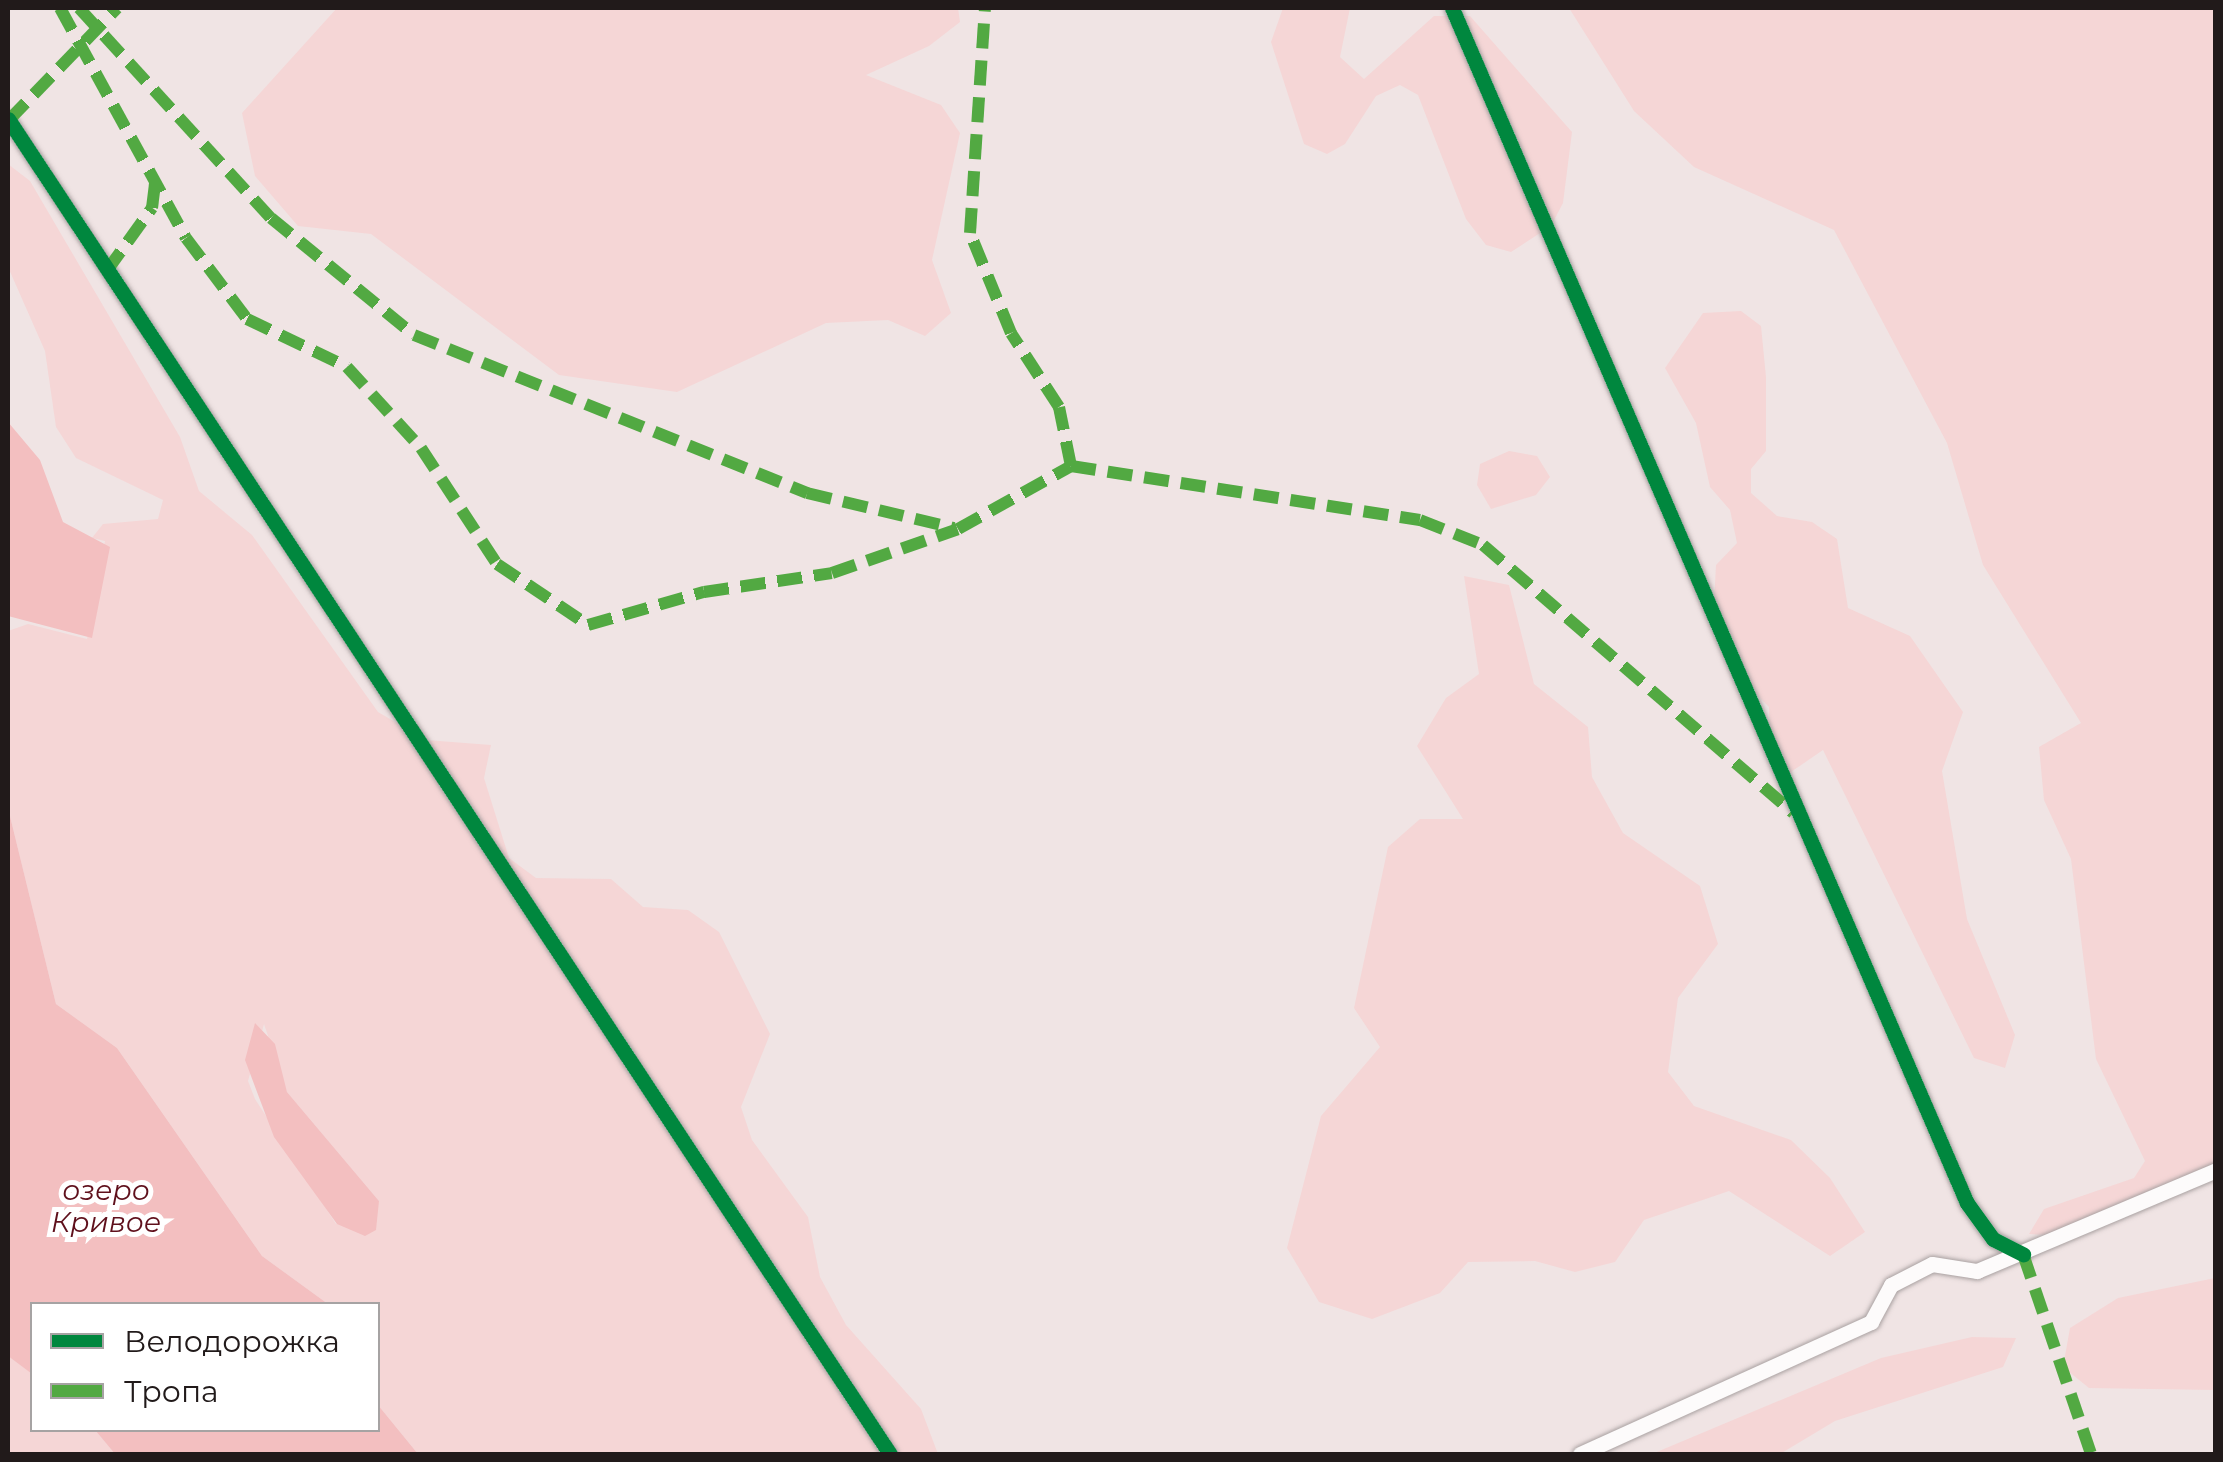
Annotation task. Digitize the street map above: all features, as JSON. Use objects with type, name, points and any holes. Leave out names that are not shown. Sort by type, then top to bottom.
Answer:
[{"type":"street","points":[[1452,8],[1967,1203],[1993,1238],[2023,1254]]},
{"type":"street","points":[[8,120],[890,1454]]},
{"type":"street","points":[[1580,1454],[1871,1322],[1891,1285],[1932,1264],[1978,1270],[2216,1170]]},
{"type":"shaded area","points":[[337,8],[958,8],[960,22],[929,46],[866,75],[941,105],[960,133],[932,260],[951,313],[925,336],[888,320],[826,323],[677,392],[559,375],[371,234],[298,226],[255,176],[242,113]]},
{"type":"shaded area","points":[[1283,8],[1350,8],[1340,57],[1364,79],[1434,16],[1470,16],[1572,132],[1563,203],[1551,226],[1511,252],[1486,245],[1466,219],[1418,95],[1400,85],[1376,96],[1345,144],[1327,154],[1304,144],[1271,42]]},
{"type":"shaded area","points":[[1569,8],[2215,8],[2215,1166],[2047,1235],[2029,1234],[2044,1209],[2134,1178],[2145,1161],[2096,1059],[2071,859],[2044,800],[2039,747],[2081,723],[1983,565],[1947,443],[1834,230],[1694,167],[1634,111]]},
{"type":"shaded area","points":[[8,164],[30,181],[180,437],[199,491],[252,535],[378,712],[426,740],[491,745],[484,778],[509,858],[536,878],[611,879],[643,907],[688,910],[719,932],[770,1034],[741,1107],[752,1140],[808,1217],[820,1277],[846,1325],[921,1409],[938,1454],[418,1454],[380,1407],[380,1302],[325,1302],[262,1256],[117,1048],[56,1004],[8,808],[8,631],[28,624],[87,639],[105,541],[92,538],[103,524],[158,519],[163,500],[76,458],[56,427],[45,351],[8,267]],"holes":[[[264,1024],[287,1092],[379,1201],[336,1224],[255,1099],[248,1081]]]},
{"type":"shaded area","points":[[1741,311],[1761,326],[1766,377],[1766,451],[1751,469],[1751,493],[1777,516],[1812,522],[1837,539],[1848,608],[1910,636],[1963,712],[1942,771],[1967,919],[2015,1035],[2005,1068],[1974,1058],[1823,750],[1788,774],[1770,744],[1769,707],[1744,682],[1714,603],[1716,565],[1737,543],[1730,510],[1710,487],[1696,423],[1665,368],[1703,313]]},
{"type":"shaded area","points":[[1509,451],[1537,456],[1550,477],[1536,495],[1491,509],[1477,485],[1480,464]]},
{"type":"shaded area","points":[[1464,576],[1509,585],[1534,684],[1588,727],[1592,777],[1623,833],[1700,886],[1718,944],[1678,998],[1668,1072],[1694,1106],[1791,1140],[1830,1178],[1865,1232],[1830,1256],[1729,1191],[1644,1220],[1615,1262],[1575,1272],[1535,1261],[1468,1262],[1440,1293],[1372,1319],[1319,1302],[1287,1248],[1321,1116],[1380,1047],[1354,1008],[1388,847],[1420,819],[1463,819],[1417,746],[1446,698],[1479,674]]},
{"type":"shaded area","points":[[2215,1278],[2215,1390],[2089,1388],[2063,1367],[2070,1328],[2118,1298]]},
{"type":"shaded area","points":[[1972,1337],[2016,1338],[2003,1367],[1835,1421],[1780,1454],[1652,1454],[1881,1358]]},
{"type":"shaded area","points":[[8,1356],[30,1372],[30,1432],[97,1432],[115,1454],[8,1454]]},
{"type":"water","points":[[8,422],[40,460],[63,522],[110,547],[92,638],[8,616]]},
{"type":"water","name":"озеро Кривое","points":[[8,808],[56,1004],[117,1048],[262,1256],[325,1302],[30,1302],[30,1372],[8,1356]]},
{"type":"water","points":[[255,1023],[275,1044],[287,1092],[379,1201],[376,1230],[365,1236],[337,1224],[274,1137],[245,1060]]},
{"type":"water","points":[[380,1407],[418,1454],[115,1454],[97,1432],[380,1432]]},
{"type":"marked path","points":[[60,8],[186,238],[247,319],[347,367],[421,448],[497,564],[588,625],[704,592],[832,573],[958,529],[1071,466],[1059,407],[1011,333],[970,233],[985,8]]},
{"type":"marked path","points":[[79,8],[271,218],[414,335],[807,493],[954,528]]},
{"type":"marked path","points":[[8,121],[117,8]]},
{"type":"marked path","points":[[106,272],[152,208],[155,182]]},
{"type":"marked path","points":[[1071,466],[1420,520],[1483,545],[1793,813]]},
{"type":"marked path","points":[[2023,1254],[2091,1454]]},
{"type":"cycle path","points":[[1452,8],[1967,1203],[1993,1239],[2023,1254]]},
{"type":"cycle path","points":[[8,119],[890,1454]]}]
